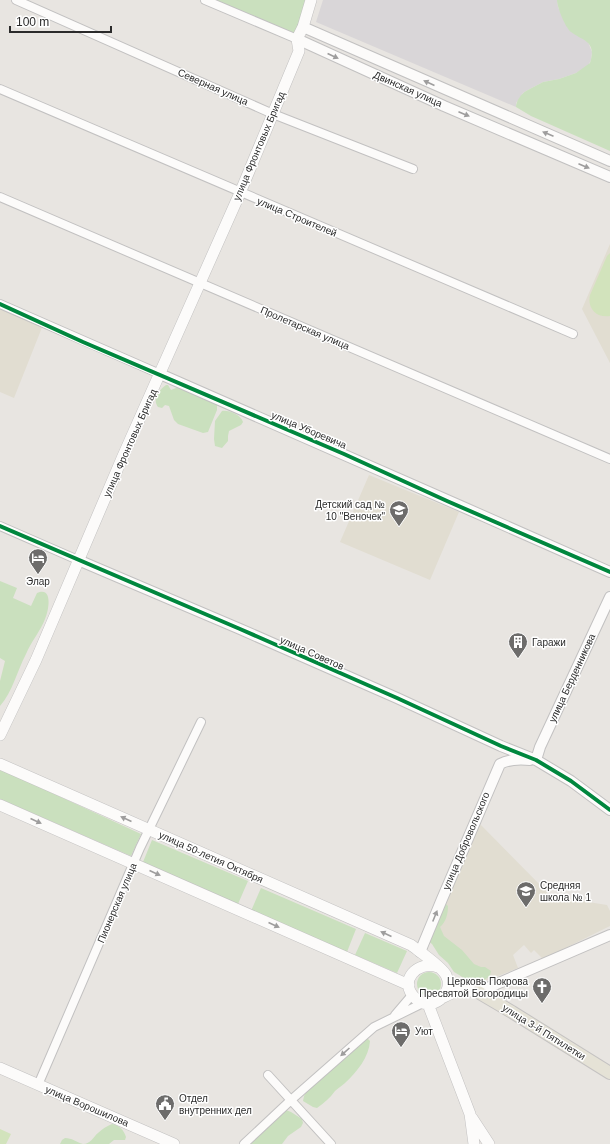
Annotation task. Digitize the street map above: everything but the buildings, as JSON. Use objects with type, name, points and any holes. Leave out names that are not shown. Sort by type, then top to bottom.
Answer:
[{"type":"main road","points":[[297,39],[303,27],[310,0]]},
{"type":"main road","name":"улица Фронтовых Бригад","points":[[0,735],[36,660],[123,456],[240,193],[299,51],[297,39]]},
{"type":"main road","name":"улица 50-летия Октября","points":[[0,764],[411,944],[438,967]]},
{"type":"main road","points":[[0,805],[134,864],[410,990],[417,1000],[433,1002],[461,990],[478,992]]},
{"type":"main road","points":[[410,990],[412,973],[420,952]]},
{"type":"main road","points":[[412,973],[422,966],[432,965],[442,970],[446,976],[448,986],[433,1002]]},
{"type":"main road","points":[[446,976],[478,992]]},
{"type":"main road","name":"улица 3-й Пятилетки","points":[[478,992],[610,1073]]},
{"type":"main road","points":[[433,1002],[437,1029],[470,1114],[489,1144]]},
{"type":"main road","name":"улица Ворошилова","points":[[0,1068],[174,1144]]},
{"type":"main road","points":[[470,1114],[474,1144]]},
{"type":"street","name":"Северная улица","points":[[16,0],[273,114],[413,169]]},
{"type":"street","name":"Двинская улица","points":[[206,0],[297,39],[444,106],[610,177]]},
{"type":"street","name":"Двинская улица","points":[[303,27],[610,161]]},
{"type":"street","name":"улица Строителей","points":[[0,89],[240,193],[573,334]]},
{"type":"street","name":"Пролетарская улица","points":[[0,197],[610,459]]},
{"type":"street","name":"улица Уборевича","points":[[0,304],[610,572]]},
{"type":"street","name":"улица Советов","points":[[0,526],[240,629],[536,760],[571,781],[610,810]]},
{"type":"street","name":"улица Берденникова","points":[[536,760],[540,747],[610,597]]},
{"type":"street","name":"Пионерская улица","points":[[38,1085],[149,829],[201,722]]},
{"type":"street","name":"улица Добровольского","points":[[420,952],[500,764],[502,746]]},
{"type":"street","points":[[500,764],[506,761],[520,759],[536,760]]},
{"type":"street","points":[[478,992],[610,935]]},
{"type":"street","points":[[391,1018],[410,990]]},
{"type":"street","points":[[244,1144],[291,1100],[374,1027],[391,1018],[433,1002]]},
{"type":"street","points":[[268,1074],[331,1144]]},
{"type":"shaded area","points":[[323,0],[557,0],[558,7],[568,28],[588,42],[592,52],[591,60],[588,66],[576,73],[559,79],[543,82],[526,91],[516,103],[516,107],[316,22]]},
{"type":"shaded area","points":[[610,244],[610,363],[582,309]]},
{"type":"shaded area","points":[[0,307],[43,325],[14,398],[0,392]]},
{"type":"shaded area","name":"Детский сад № 10 \"Веночек\"","points":[[369,475],[459,512],[430,580],[340,542]]},
{"type":"shaded area","name":"Средняя школа № 1","points":[[480,824],[551,896],[607,905],[610,911],[610,926],[543,959],[534,950],[531,953],[524,945],[513,955],[518,968],[470,987],[429,939]]},
{"type":"green space","points":[[215,0],[309,0],[295,35]]},
{"type":"green space","points":[[557,0],[610,0],[610,151],[531,116],[516,107],[519,98],[526,91],[543,82],[559,79],[576,73],[590,63],[592,50],[590,46],[584,40],[571,32],[566,26],[558,7]]},
{"type":"green space","points":[[610,253],[610,316],[605,316],[597,314],[591,308],[589,300],[607,256]]},
{"type":"green space","points":[[166,385],[168,385],[171,390],[181,388],[217,404],[217,410],[208,432],[203,433],[178,424],[174,420],[169,406],[165,405],[162,408],[158,407],[156,404],[157,395]]},
{"type":"green space","points":[[222,411],[228,411],[240,417],[243,422],[241,425],[229,431],[228,441],[222,448],[215,446],[214,439],[215,421]]},
{"type":"green space","points":[[0,581],[17,588],[13,598],[31,606],[37,593],[46,593],[48,596],[48,610],[43,623],[23,660],[12,687],[0,706],[0,681],[5,661],[0,658]]},
{"type":"green space","points":[[0,769],[141,834],[131,856],[0,799]]},
{"type":"green space","points":[[152,840],[248,881],[238,904],[143,862]]},
{"type":"green space","points":[[261,888],[356,929],[347,952],[251,911]]},
{"type":"green space","points":[[445,903],[448,906],[447,915],[444,923],[440,927],[444,936],[462,950],[474,964],[485,967],[491,971],[490,976],[479,985],[454,972],[428,941]]},
{"type":"green space","points":[[365,933],[407,951],[397,973],[355,955]]},
{"type":"green space","points":[[429,972],[434,973],[440,979],[440,989],[434,995],[429,996],[424,995],[418,989],[417,984],[418,979],[424,973]]},
{"type":"green space","points":[[364,1039],[368,1039],[370,1041],[367,1053],[362,1064],[349,1079],[317,1108],[303,1101],[308,1089]]},
{"type":"green space","points":[[286,1110],[302,1119],[303,1123],[301,1127],[288,1136],[282,1144],[251,1144],[257,1136]]},
{"type":"green space","points":[[112,1124],[117,1125],[124,1132],[126,1137],[125,1140],[114,1140],[109,1144],[86,1144],[90,1142],[101,1130]]},
{"type":"green space","points":[[0,1129],[11,1134],[6,1144],[0,1144]]},
{"type":"green space","points":[[67,1138],[83,1144],[60,1144],[62,1140]]},
{"type":"cycle path","points":[[0,304],[83,342],[344,454],[610,572]]},
{"type":"cycle path","points":[[0,526],[240,629],[397,698],[501,746],[536,760],[571,781],[610,810]]},
{"type":"place","name":"Детский сад № 10 \"Веночек\"","points":[[399,527]]},
{"type":"place","name":"Элар","points":[[38,575]]},
{"type":"place","name":"Гаражи","points":[[518,659]]},
{"type":"place","name":"Средняя школа № 1","points":[[526,908]]},
{"type":"place","name":"Церковь Покрова Пресвятой Богородицы","points":[[542,1004]]},
{"type":"place","name":"Уют","points":[[401,1048]]},
{"type":"place","name":"Отдел внутренних дел","points":[[165,1121]]}]
